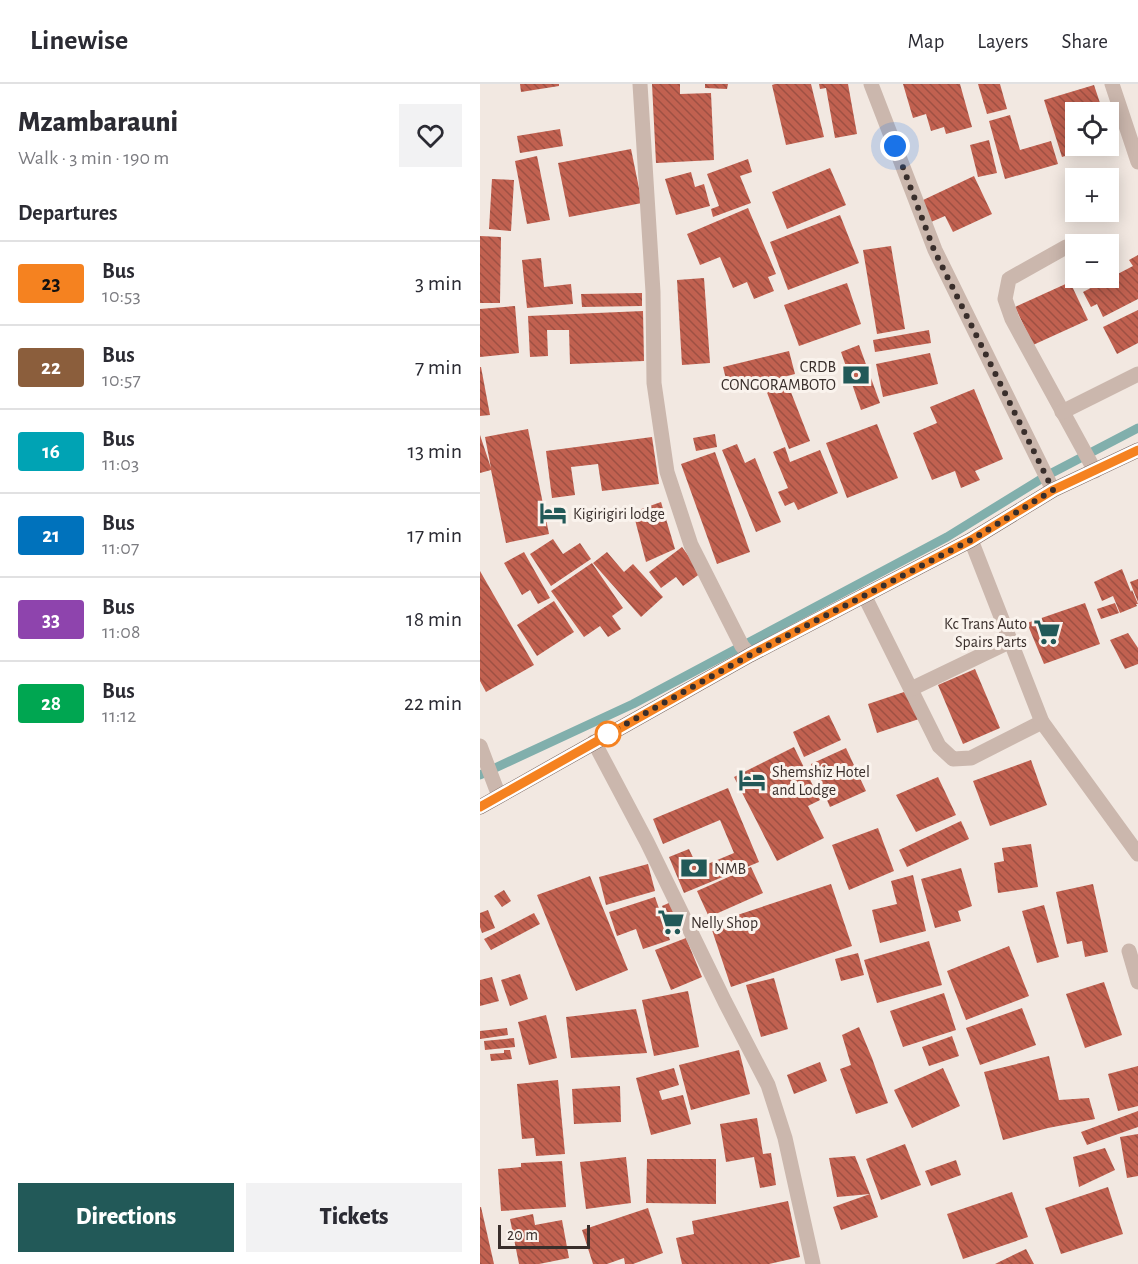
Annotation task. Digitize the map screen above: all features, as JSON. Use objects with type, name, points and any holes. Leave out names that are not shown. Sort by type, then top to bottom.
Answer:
[{"type":"main road","points":[[480,807],[750,655],[971,540],[1053,490],[1138,450]]},
{"type":"street","points":[[640,84],[653,292],[654,383],[668,472],[691,545],[742,646],[750,655]]},
{"type":"street","points":[[872,84],[934,250],[1053,490]]},
{"type":"street","points":[[1112,84],[1138,162]]},
{"type":"street","points":[[1065,248],[1010,279],[1005,299],[1012,319],[1095,471]]},
{"type":"street","points":[[1062,412],[1138,374]]},
{"type":"street","points":[[971,540],[1042,722],[1138,854]]},
{"type":"street","points":[[864,595],[939,746],[953,759],[971,758],[1042,722]]},
{"type":"street","points":[[911,689],[1011,641]]},
{"type":"street","points":[[594,742],[647,842],[768,1086],[785,1138],[813,1264]]},
{"type":"street","points":[[480,746],[500,796]]},
{"type":"street","points":[[1129,951],[1138,982]]},
{"type":"building","points":[[520,84],[559,84],[559,86],[521,92]]},
{"type":"building","points":[[652,84],[680,84],[680,94],[711,93],[714,160],[656,163]]},
{"type":"building","points":[[705,84],[728,84],[727,89],[705,88]]},
{"type":"building","points":[[811,84],[824,137],[786,145],[772,85]]},
{"type":"building","points":[[819,84],[848,84],[857,134],[835,138],[826,88],[820,89]]},
{"type":"building","points":[[903,84],[960,84],[972,127],[946,134],[944,127],[931,131],[926,114],[913,118]]},
{"type":"building","points":[[978,84],[1000,84],[1007,109],[987,114]]},
{"type":"building","points":[[1094,85],[1100,102],[1065,102],[1065,156],[1062,157],[1044,100]]},
{"type":"building","points":[[1010,115],[1020,150],[1051,141],[1058,164],[1005,179],[989,121]]},
{"type":"building","points":[[560,129],[563,146],[520,153],[517,136]]},
{"type":"building","points":[[989,140],[997,173],[978,177],[970,145]]},
{"type":"building","points":[[631,149],[642,203],[569,217],[558,163]]},
{"type":"building","points":[[537,156],[550,220],[527,224],[515,161]]},
{"type":"building","points":[[748,159],[752,172],[740,176],[751,203],[713,217],[711,209],[719,206],[707,174]]},
{"type":"building","points":[[830,168],[846,205],[787,229],[772,192]]},
{"type":"building","points":[[691,172],[695,187],[704,184],[710,206],[676,215],[665,179]]},
{"type":"building","points":[[974,176],[992,214],[953,232],[945,216],[931,222],[921,201]]},
{"type":"building","points":[[492,179],[514,180],[511,231],[489,229]]},
{"type":"building","points":[[748,208],[776,274],[768,277],[774,291],[754,299],[747,282],[733,288],[720,257],[700,265],[687,234]]},
{"type":"building","points":[[840,215],[859,263],[788,290],[770,242]]},
{"type":"building","points":[[480,236],[501,237],[500,303],[480,303]]},
{"type":"building","points":[[891,246],[905,329],[877,334],[863,250]]},
{"type":"building","points":[[1138,255],[1138,299],[1103,317],[1097,304],[1091,307],[1083,292],[1091,288],[1119,288],[1119,273],[1133,266],[1129,260]]},
{"type":"building","points":[[541,258],[544,287],[571,284],[573,304],[527,308],[522,260]]},
{"type":"building","points":[[704,278],[710,363],[682,365],[677,280]]},
{"type":"building","points":[[847,283],[861,324],[799,346],[784,305]]},
{"type":"building","points":[[1065,284],[1065,288],[1073,288],[1088,320],[1033,345],[1015,307]]},
{"type":"building","points":[[642,293],[642,306],[582,307],[581,294]]},
{"type":"building","points":[[515,306],[519,353],[480,357],[480,309]]},
{"type":"building","points":[[1138,310],[1138,343],[1117,354],[1103,327]]},
{"type":"building","points":[[643,311],[644,361],[570,364],[569,330],[547,330],[548,356],[530,357],[528,316]]},
{"type":"building","points":[[929,330],[931,343],[875,352],[873,340]]},
{"type":"building","points":[[859,345],[880,403],[861,410],[841,352]]},
{"type":"building","points":[[789,351],[795,374],[729,391],[723,367]]},
{"type":"building","points":[[930,353],[938,384],[883,397],[876,364]]},
{"type":"building","points":[[481,367],[490,415],[480,416]]},
{"type":"building","points":[[787,382],[810,441],[789,449],[766,390]]},
{"type":"building","points":[[974,389],[1003,459],[975,471],[980,480],[961,488],[955,471],[932,480],[913,433],[937,423],[930,407]]},
{"type":"building","points":[[877,424],[898,478],[847,498],[826,443]]},
{"type":"building","points":[[528,429],[549,534],[506,543],[491,470],[480,473],[480,435],[491,468],[485,437]]},
{"type":"building","points":[[715,434],[717,447],[696,451],[693,438]]},
{"type":"building","points":[[652,437],[659,484],[602,491],[598,464],[571,467],[575,495],[552,498],[546,451]]},
{"type":"building","points":[[737,444],[745,463],[755,458],[781,522],[756,532],[722,450]]},
{"type":"building","points":[[785,447],[790,462],[820,450],[838,493],[798,510],[794,502],[785,506],[778,492],[788,488],[773,452]]},
{"type":"building","points":[[715,452],[750,552],[717,564],[681,464]]},
{"type":"building","points":[[661,502],[675,549],[646,562],[633,512]]},
{"type":"building","points":[[553,539],[563,554],[580,543],[591,559],[551,586],[530,554]]},
{"type":"building","points":[[682,547],[701,573],[683,586],[676,577],[661,588],[649,572]]},
{"type":"building","points":[[524,552],[550,598],[538,604],[530,590],[522,595],[504,563]]},
{"type":"building","points":[[607,552],[624,572],[633,564],[663,597],[641,617],[593,563]]},
{"type":"building","points":[[592,563],[623,608],[612,616],[621,629],[608,637],[600,626],[584,637],[551,591]]},
{"type":"building","points":[[1122,569],[1138,604],[1120,613],[1113,596],[1102,601],[1094,582]]},
{"type":"building","points":[[480,571],[534,665],[486,692],[480,681]]},
{"type":"building","points":[[1138,579],[1138,602],[1130,582]]},
{"type":"building","points":[[554,601],[574,632],[537,656],[517,625]]},
{"type":"building","points":[[1085,603],[1100,644],[1044,664],[1027,623]]},
{"type":"building","points":[[1115,603],[1119,613],[1101,619],[1097,609]]},
{"type":"building","points":[[1128,633],[1138,648],[1138,664],[1125,669],[1110,640]]},
{"type":"building","points":[[975,669],[1000,728],[963,744],[938,685]]},
{"type":"building","points":[[910,690],[919,719],[877,733],[868,704]]},
{"type":"building","points":[[829,715],[841,740],[804,757],[793,732]]},
{"type":"building","points":[[794,747],[820,800],[808,806],[824,838],[777,861],[734,777]]},
{"type":"building","points":[[846,748],[866,791],[830,807],[811,764]]},
{"type":"building","points":[[1031,760],[1047,805],[990,826],[973,781]]},
{"type":"building","points":[[938,777],[956,815],[916,832],[896,795]]},
{"type":"building","points":[[728,788],[759,862],[684,893],[669,857],[689,849],[698,868],[734,853],[720,820],[663,844],[653,819]]},
{"type":"building","points":[[961,821],[969,839],[907,867],[899,850]]},
{"type":"building","points":[[878,828],[894,871],[849,890],[832,845]]},
{"type":"building","points":[[1031,844],[1038,887],[998,893],[994,863],[1004,861],[1002,848]]},
{"type":"building","points":[[648,864],[655,891],[606,905],[599,877]]},
{"type":"building","points":[[751,867],[763,893],[709,917],[697,891]]},
{"type":"building","points":[[961,868],[972,906],[958,911],[961,921],[935,928],[921,879]]},
{"type":"building","points":[[913,875],[926,931],[880,943],[872,910],[897,904],[891,881]]},
{"type":"building","points":[[590,876],[628,970],[576,991],[537,895]]},
{"type":"building","points":[[831,884],[852,946],[731,987],[710,924]]},
{"type":"building","points":[[1093,884],[1108,952],[1085,957],[1082,941],[1067,944],[1056,892]]},
{"type":"building","points":[[504,890],[511,901],[502,907],[494,896]]},
{"type":"building","points":[[655,897],[670,940],[643,949],[636,929],[617,936],[609,912]]},
{"type":"building","points":[[671,902],[679,926],[671,929],[662,906]]},
{"type":"building","points":[[1044,905],[1059,957],[1037,963],[1022,911]]},
{"type":"building","points":[[488,910],[495,928],[482,933],[480,913]]},
{"type":"building","points":[[534,913],[540,924],[491,950],[484,939]]},
{"type":"building","points":[[686,938],[702,977],[671,990],[655,950]]},
{"type":"building","points":[[929,941],[942,985],[877,1003],[864,960]]},
{"type":"building","points":[[1009,946],[1029,996],[966,1020],[947,971]]},
{"type":"building","points":[[858,953],[864,975],[841,981],[835,959]]},
{"type":"building","points":[[520,974],[528,999],[510,1006],[501,980]]},
{"type":"building","points":[[492,977],[499,1001],[480,1006],[480,980]]},
{"type":"building","points":[[774,978],[788,1029],[761,1037],[746,985]]},
{"type":"building","points":[[1104,982],[1122,1035],[1085,1048],[1066,994]]},
{"type":"building","points":[[688,991],[699,1047],[654,1056],[642,1000]]},
{"type":"building","points":[[944,993],[956,1030],[903,1047],[890,1011]]},
{"type":"building","points":[[1022,1008],[1036,1045],[980,1065],[966,1028]]},
{"type":"building","points":[[636,1009],[647,1053],[571,1058],[566,1017]]},
{"type":"building","points":[[546,1015],[557,1058],[529,1065],[518,1022]]},
{"type":"building","points":[[859,1027],[888,1103],[856,1114],[840,1069],[851,1065],[842,1035]]},
{"type":"building","points":[[507,1028],[508,1035],[480,1039],[480,1031]]},
{"type":"building","points":[[952,1036],[959,1056],[929,1066],[922,1047]]},
{"type":"building","points":[[514,1038],[515,1047],[485,1050],[484,1041]]},
{"type":"building","points":[[504,1050],[510,1050],[512,1059],[491,1061],[490,1054],[504,1053]]},
{"type":"building","points":[[739,1050],[750,1094],[691,1110],[679,1065]]},
{"type":"building","points":[[1049,1056],[1059,1100],[1089,1098],[1095,1119],[1003,1140],[984,1072]]},
{"type":"building","points":[[820,1062],[827,1081],[794,1094],[787,1075]]},
{"type":"building","points":[[1138,1066],[1138,1106],[1118,1111],[1108,1074]]},
{"type":"building","points":[[674,1068],[679,1085],[659,1091],[662,1100],[683,1095],[691,1124],[651,1135],[636,1078]]},
{"type":"building","points":[[943,1068],[960,1106],[912,1128],[894,1090]]},
{"type":"building","points":[[558,1080],[565,1154],[536,1156],[534,1138],[522,1139],[517,1084]]},
{"type":"building","points":[[620,1086],[621,1122],[574,1124],[572,1089]]},
{"type":"building","points":[[1138,1111],[1138,1127],[1087,1145],[1081,1132]]},
{"type":"building","points":[[757,1118],[763,1154],[771,1153],[776,1185],[760,1188],[754,1157],[726,1162],[720,1124]]},
{"type":"building","points":[[1138,1134],[1138,1176],[1127,1178],[1120,1137]]},
{"type":"building","points":[[905,1144],[921,1185],[881,1200],[866,1159]]},
{"type":"building","points":[[1105,1148],[1115,1170],[1079,1187],[1073,1157]]},
{"type":"building","points":[[855,1156],[870,1194],[837,1197],[829,1158]]},
{"type":"building","points":[[626,1157],[631,1203],[586,1209],[580,1162]]},
{"type":"building","points":[[647,1159],[716,1159],[716,1204],[646,1203]]},
{"type":"building","points":[[956,1160],[961,1175],[931,1186],[925,1171]]},
{"type":"building","points":[[562,1161],[566,1207],[501,1211],[498,1169],[521,1167],[521,1163]]},
{"type":"building","points":[[1108,1187],[1123,1234],[1061,1254],[1045,1208]]},
{"type":"building","points":[[1012,1192],[1028,1237],[963,1259],[947,1214]]},
{"type":"building","points":[[870,1194],[878,1217],[841,1230],[833,1207]]},
{"type":"building","points":[[788,1201],[800,1257],[769,1264],[682,1264],[676,1238],[694,1234],[692,1221]]},
{"type":"building","points":[[481,1207],[494,1264],[480,1264]]},
{"type":"building","points":[[648,1208],[663,1253],[633,1264],[625,1264],[624,1258],[607,1264],[593,1264],[582,1230]]},
{"type":"building","points":[[533,1214],[535,1225],[562,1220],[569,1258],[539,1264],[519,1264],[510,1219]]},
{"type":"building","points":[[1026,1249],[1034,1264],[995,1264]]},
{"type":"waterway","points":[[480,775],[633,704],[947,537],[1046,476],[1138,428]]},
{"type":"bus line","name":"23","points":[[480,807],[750,655],[971,540],[1053,490],[1138,450]]},
{"type":"place","name":"CRDB CONGORAMBOTO","points":[[856,375]]},
{"type":"place","name":"Kigirigiri lodge","points":[[553,513]]},
{"type":"place","name":"Kc Trans Auto Spairs Parts","points":[[1047,632]]},
{"type":"place","name":"Shemshiz Hotel and Lodge","points":[[752,780]]},
{"type":"place","name":"NMB","points":[[694,868]]},
{"type":"place","name":"Nelly Shop","points":[[671,922]]},
{"type":"route","points":[[608,734],[750,655],[971,540],[1053,490],[934,250],[895,146]]}]
